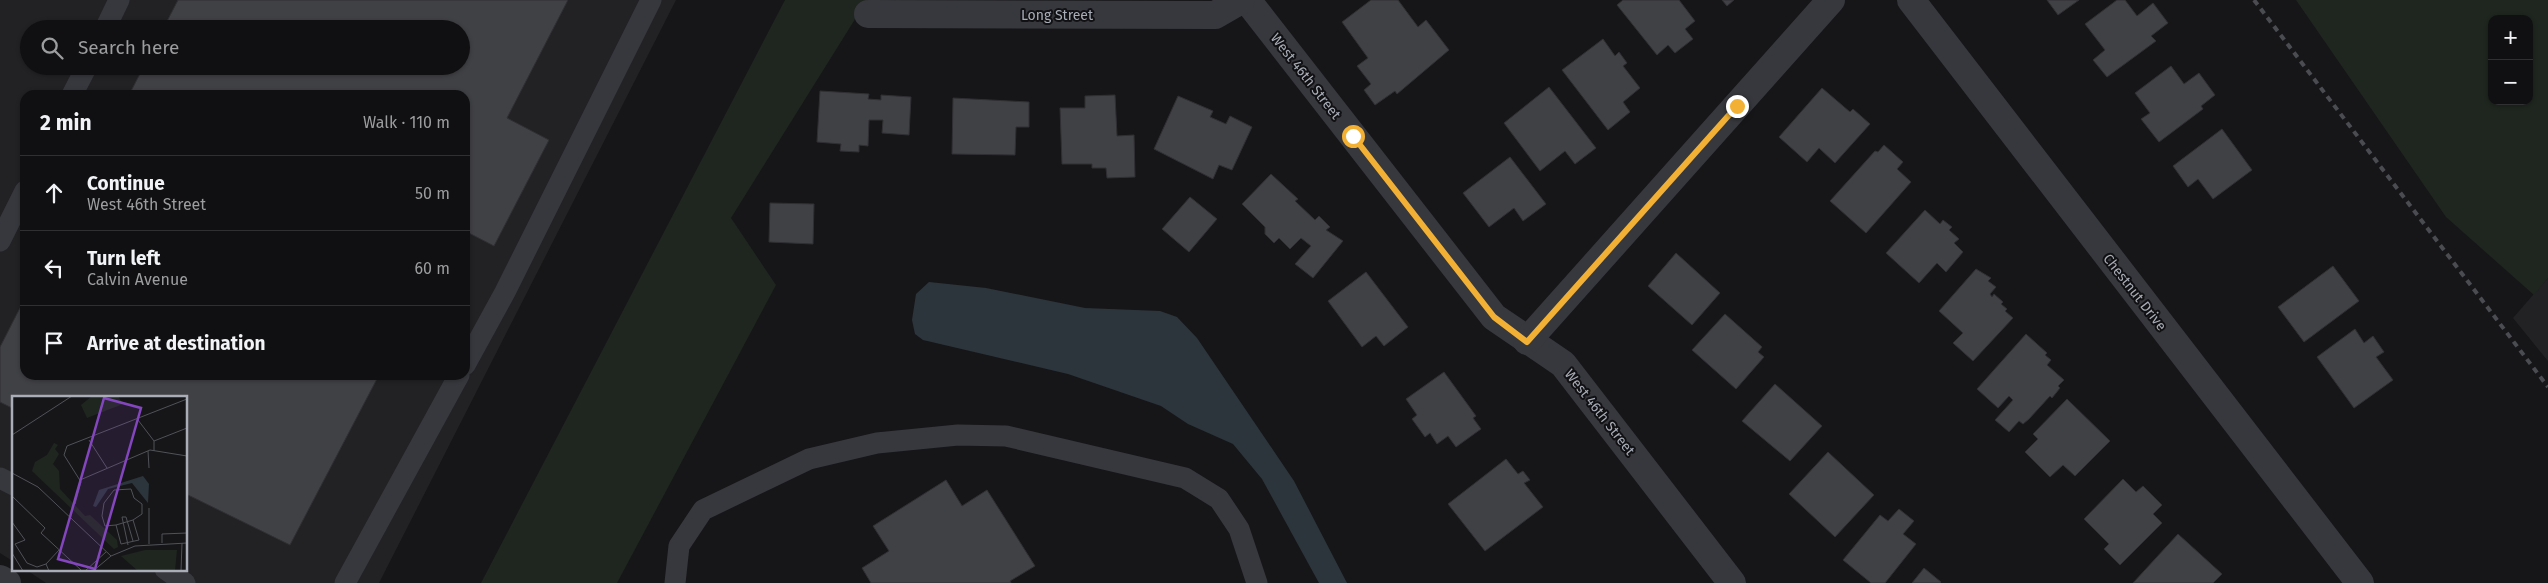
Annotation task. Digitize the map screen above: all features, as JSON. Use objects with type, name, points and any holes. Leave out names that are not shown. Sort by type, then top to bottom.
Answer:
[{"type":"street","name":"Long Street","points":[[868,14],[1216,16],[1241,0]]},
{"type":"street","name":"West 46th Street","points":[[1248,0],[1494,317],[1527,342],[1563,364],[1732,583]]},
{"type":"street","points":[[1527,342],[1831,0]]},
{"type":"street","name":"Chestnut Drive","points":[[1911,0],[2360,583]]},
{"type":"street","points":[[0,579],[7,583]]},
{"type":"lane","points":[[109,20],[119,0]]},
{"type":"lane","points":[[470,356],[505,292],[651,0]]},
{"type":"lane","points":[[74,90],[82,75]]},
{"type":"lane","points":[[0,241],[20,201]]},
{"type":"lane","points":[[345,583],[456,380]]},
{"type":"lane","points":[[675,583],[679,546],[704,510],[809,459],[878,443],[958,435],[1006,436],[1186,478],[1219,499],[1239,529],[1257,583]]},
{"type":"lane","points":[[0,478],[12,484]]},
{"type":"lane","points":[[166,570],[185,583]]},
{"type":"shaded area","points":[[0,0],[676,0],[379,583],[46,583],[26,570],[188,570],[188,396],[12,396],[12,561],[0,553]]},
{"type":"shaded area","points":[[785,0],[867,0],[731,218],[776,285],[617,583],[481,583]]},
{"type":"shaded area","points":[[2296,0],[2548,0],[2548,278],[2534,295],[2446,217]]},
{"type":"shaded area","points":[[2548,278],[2548,361],[2513,318]]},
{"type":"shaded area","points":[[929,282],[986,288],[1085,308],[1160,311],[1177,317],[1197,338],[1294,481],[1347,583],[1319,583],[1262,479],[1233,444],[1188,424],[1161,406],[1068,374],[923,340],[915,334],[912,320],[916,294]]},
{"type":"building","points":[[178,0],[568,0],[507,118],[549,140],[494,246],[470,234],[470,90],[132,90],[139,75],[470,75],[470,20],[168,20]]},
{"type":"building","points":[[1371,0],[1398,0],[1418,27],[1426,20],[1449,50],[1397,94],[1395,91],[1375,105],[1364,90],[1371,84],[1357,66],[1368,58],[1342,22]]},
{"type":"building","points":[[1623,0],[1679,0],[1695,21],[1685,29],[1693,39],[1675,53],[1668,45],[1657,55],[1617,5]]},
{"type":"building","points":[[1722,0],[1734,0],[1727,6]]},
{"type":"building","points":[[2047,0],[2079,0],[2058,15]]},
{"type":"building","points":[[2117,0],[2125,0],[2137,16],[2153,3],[2168,23],[2151,36],[2156,41],[2107,77],[2093,60],[2105,50],[2085,24]]},
{"type":"building","points":[[1603,39],[1615,56],[1619,52],[1627,63],[1623,66],[1640,88],[1623,102],[1630,112],[1608,130],[1562,70]]},
{"type":"building","points":[[2171,66],[2184,84],[2199,73],[2215,95],[2201,106],[2203,109],[2159,142],[2141,119],[2150,113],[2135,93]]},
{"type":"building","points":[[1549,87],[1596,148],[1575,164],[1565,151],[1540,171],[1504,123]]},
{"type":"building","points":[[1822,88],[1850,112],[1853,109],[1870,124],[1835,163],[1819,148],[1807,162],[1779,137]]},
{"type":"building","points":[[820,91],[869,94],[868,99],[881,100],[881,95],[911,97],[909,135],[882,133],[883,120],[869,120],[868,146],[859,145],[859,152],[840,151],[841,144],[817,142]]},
{"type":"building","points":[[1115,95],[1117,136],[1134,135],[1135,177],[1107,178],[1106,168],[1092,168],[1092,164],[1062,164],[1060,108],[1085,108],[1085,96]]},
{"type":"building","points":[[1178,96],[1213,111],[1210,117],[1226,124],[1230,116],[1252,127],[1232,170],[1219,165],[1213,179],[1154,149]]},
{"type":"building","points":[[953,98],[1029,102],[1029,127],[1016,127],[1015,155],[952,154]]},
{"type":"building","points":[[2222,129],[2252,170],[2213,199],[2198,179],[2188,187],[2173,166]]},
{"type":"building","points":[[1884,145],[1903,162],[1897,169],[1911,182],[1866,233],[1830,201],[1875,151],[1878,152]]},
{"type":"building","points":[[1510,157],[1546,204],[1523,221],[1514,208],[1489,227],[1463,193]]},
{"type":"building","points":[[1271,174],[1298,199],[1295,201],[1315,220],[1319,216],[1330,227],[1326,230],[1343,241],[1313,278],[1295,264],[1311,246],[1301,238],[1290,249],[1279,238],[1274,243],[1265,234],[1265,227],[1242,204]]},
{"type":"building","points":[[1190,197],[1217,219],[1189,252],[1162,229]]},
{"type":"building","points":[[770,203],[814,204],[813,244],[769,242]]},
{"type":"building","points":[[1925,210],[1940,224],[1943,220],[1952,227],[1949,230],[1959,239],[1954,243],[1963,252],[1946,272],[1937,263],[1919,283],[1886,253]]},
{"type":"building","points":[[1676,253],[1720,293],[1692,325],[1648,286]]},
{"type":"building","points":[[2333,266],[2359,301],[2304,342],[2278,307]]},
{"type":"building","points":[[1976,269],[1991,278],[1988,281],[1996,287],[1990,294],[1992,297],[1994,294],[2003,302],[2001,304],[2007,309],[2005,311],[2013,318],[1973,361],[1953,343],[1963,333],[1939,311]]},
{"type":"building","points":[[1366,272],[1408,327],[1384,346],[1376,336],[1362,347],[1328,301]]},
{"type":"building","points":[[20,308],[20,380],[376,380],[290,545],[188,495],[188,396],[12,396],[12,408],[0,402],[0,347]]},
{"type":"building","points":[[1725,314],[1762,347],[1758,352],[1764,357],[1736,389],[1692,350]]},
{"type":"building","points":[[2355,329],[2364,343],[2373,336],[2384,352],[2376,357],[2393,380],[2354,408],[2317,357]]},
{"type":"building","points":[[2026,334],[2047,353],[2045,355],[2051,360],[2047,365],[2064,380],[2058,386],[2060,388],[2052,398],[2050,396],[2029,419],[2023,424],[2019,421],[2009,432],[1995,420],[2013,400],[2009,396],[1998,408],[1977,389]]},
{"type":"building","points":[[1444,372],[1476,416],[1473,418],[1481,429],[1456,447],[1448,436],[1437,444],[1430,433],[1425,437],[1412,419],[1417,415],[1406,399]]},
{"type":"building","points":[[1775,384],[1822,426],[1790,461],[1742,421]]},
{"type":"building","points":[[2067,399],[2110,441],[2075,476],[2063,465],[2050,477],[2025,452],[2038,439],[2033,434]]},
{"type":"building","points":[[1828,452],[1874,495],[1835,537],[1789,494]]},
{"type":"building","points":[[1506,459],[1518,474],[1523,471],[1530,480],[1524,483],[1543,507],[1485,551],[1448,504]]},
{"type":"building","points":[[2123,479],[2136,492],[2143,486],[2162,505],[2153,514],[2162,523],[2120,565],[2104,549],[2109,544],[2084,519]]},
{"type":"building","points":[[946,480],[962,506],[987,490],[1035,566],[1010,581],[1011,583],[871,583],[862,568],[889,551],[873,526]]},
{"type":"building","points":[[1899,509],[1914,521],[1903,534],[1916,544],[1885,583],[1871,583],[1843,560],[1880,515],[1888,521]]},
{"type":"building","points":[[2178,534],[2222,574],[2213,583],[2133,583]]},
{"type":"building","points":[[1924,568],[1941,582],[1912,583]]},
{"type":"railway","points":[[2254,0],[2548,387]]},
{"type":"route","points":[[1353,136],[1494,317],[1527,342],[1737,106]]}]
